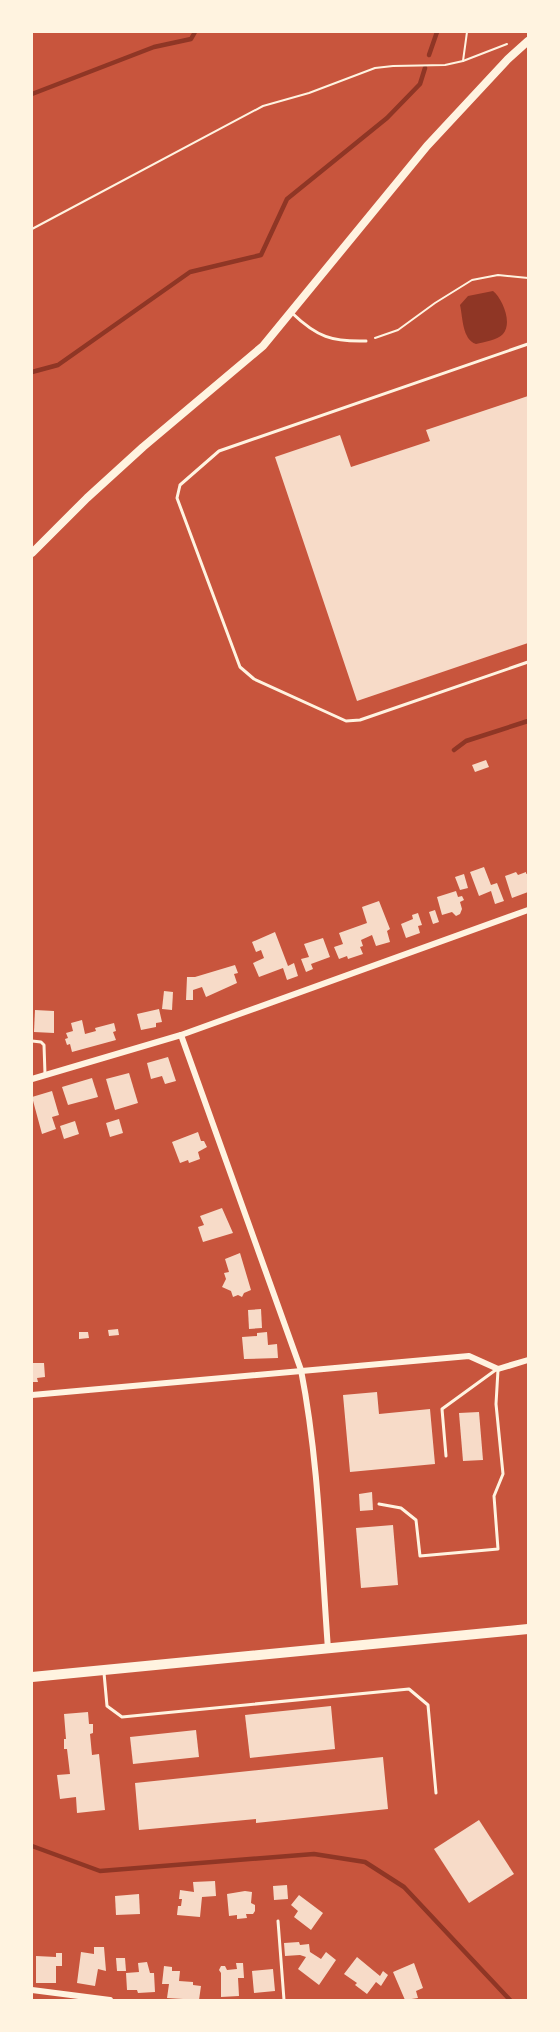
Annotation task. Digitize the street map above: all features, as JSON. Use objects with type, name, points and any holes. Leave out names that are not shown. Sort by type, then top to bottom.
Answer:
[{"type":"main road","points":[[32,1677],[528,1629]]},
{"type":"street","points":[[32,553],[87,498],[263,346],[427,146],[508,58],[528,40]]},
{"type":"street","points":[[32,1079],[181,1035],[528,910]]},
{"type":"street","points":[[181,1035],[301,1370],[308,1405],[317,1485],[328,1649]]},
{"type":"street","points":[[32,1395],[469,1356],[498,1369],[528,1360]]},
{"type":"street","points":[[32,1990],[110,2001]]},
{"type":"lane","points":[[292,313],[306,326],[329,338],[343,342],[366,341]]},
{"type":"lane","points":[[528,344],[219,451],[180,484],[177,498],[240,667],[254,679],[346,721],[360,720],[528,662]]},
{"type":"lane","points":[[32,1041],[41,1042],[44,1045],[45,1075]]},
{"type":"lane","points":[[446,1456],[442,1409],[498,1369]]},
{"type":"lane","points":[[379,1504],[401,1508],[416,1520],[420,1556],[498,1549],[494,1496],[503,1474],[496,1404],[498,1369]]},
{"type":"lane","points":[[103,1671],[107,1706],[122,1717],[409,1689],[428,1705],[436,1793]]},
{"type":"lane","points":[[278,1921],[284,2001]]},
{"type":"path","points":[[463,61],[467,32]]},
{"type":"path","points":[[32,229],[263,105],[309,93],[375,68],[445,65],[463,61],[513,42]]},
{"type":"path","points":[[366,341],[398,330],[472,280],[498,274],[528,278]]},
{"type":"shaded area","points":[[493,291],[500,299],[505,311],[506,329],[498,338],[476,344],[468,338],[460,305],[468,296]]},
{"type":"building","points":[[528,396],[528,643],[357,701],[275,457],[340,435],[351,467],[430,441],[426,430]]},
{"type":"building","points":[[486,760],[489,767],[475,772],[472,765]]},
{"type":"building","points":[[484,867],[491,885],[497,883],[504,901],[495,904],[491,891],[479,896],[470,872]]},
{"type":"building","points":[[516,872],[518,875],[528,873],[528,892],[512,898],[505,876]]},
{"type":"building","points":[[464,874],[468,888],[460,890],[455,877]]},
{"type":"building","points":[[456,891],[458,897],[462,896],[464,900],[460,902],[462,909],[460,914],[456,916],[452,912],[442,915],[437,897]]},
{"type":"building","points":[[379,901],[390,929],[387,931],[390,942],[376,946],[372,935],[361,940],[363,946],[360,947],[363,954],[348,959],[347,956],[339,959],[334,947],[343,944],[339,933],[367,923],[362,907]]},
{"type":"building","points":[[435,910],[439,922],[433,924],[429,912]]},
{"type":"building","points":[[418,913],[422,925],[418,926],[420,933],[406,938],[401,924],[413,919],[412,915]]},
{"type":"building","points":[[275,932],[288,966],[294,963],[298,976],[287,980],[283,968],[259,977],[253,963],[264,958],[261,950],[256,952],[252,942]]},
{"type":"building","points":[[323,938],[330,957],[311,964],[313,969],[306,972],[301,959],[309,957],[304,944]]},
{"type":"building","points":[[235,965],[238,973],[234,974],[237,983],[206,997],[202,987],[193,990],[193,1000],[186,1000],[187,977],[195,977]]},
{"type":"building","points":[[164,991],[173,992],[172,1010],[162,1009]]},
{"type":"building","points":[[159,1009],[162,1022],[156,1023],[156,1027],[141,1030],[137,1014]]},
{"type":"building","points":[[35,1010],[54,1011],[54,1033],[34,1032]]},
{"type":"building","points":[[82,1020],[85,1034],[96,1031],[95,1028],[114,1023],[116,1031],[113,1032],[116,1040],[72,1052],[70,1044],[67,1045],[65,1039],[68,1038],[66,1033],[73,1031],[71,1023]]},
{"type":"building","points":[[168,1057],[176,1081],[165,1084],[162,1076],[151,1079],[147,1063]]},
{"type":"building","points":[[129,1073],[138,1103],[115,1110],[106,1079]]},
{"type":"building","points":[[92,1078],[98,1097],[68,1105],[62,1087]]},
{"type":"building","points":[[52,1091],[59,1115],[52,1117],[56,1129],[42,1134],[32,1097]]},
{"type":"building","points":[[119,1119],[123,1133],[110,1137],[106,1123]]},
{"type":"building","points":[[75,1121],[79,1134],[64,1139],[60,1126]]},
{"type":"building","points":[[198,1132],[201,1141],[204,1141],[207,1147],[198,1152],[200,1159],[180,1163],[172,1142]]},
{"type":"building","points":[[222,1208],[233,1233],[203,1242],[198,1227],[204,1225],[200,1216]]},
{"type":"building","points":[[240,1253],[251,1290],[244,1293],[242,1297],[238,1295],[233,1297],[231,1291],[222,1287],[226,1279],[224,1273],[229,1272],[225,1259]]},
{"type":"building","points":[[261,1309],[262,1328],[249,1329],[248,1310]]},
{"type":"building","points":[[118,1329],[119,1335],[109,1336],[108,1330]]},
{"type":"building","points":[[79,1332],[88,1332],[89,1338],[79,1339]]},
{"type":"building","points":[[267,1332],[268,1345],[277,1344],[278,1358],[244,1359],[242,1337],[257,1336],[257,1333]]},
{"type":"building","points":[[32,1363],[44,1363],[45,1377],[37,1378],[38,1382],[32,1382]]},
{"type":"building","points":[[377,1392],[379,1414],[430,1409],[435,1464],[350,1472],[343,1395]]},
{"type":"building","points":[[479,1412],[483,1460],[463,1461],[459,1413]]},
{"type":"building","points":[[372,1492],[373,1510],[360,1511],[359,1494]]},
{"type":"building","points":[[393,1525],[398,1585],[361,1588],[356,1528]]},
{"type":"building","points":[[331,1706],[335,1749],[250,1758],[245,1715]]},
{"type":"building","points":[[88,1712],[89,1724],[93,1724],[93,1733],[90,1734],[92,1755],[99,1754],[105,1810],[77,1813],[76,1797],[60,1799],[57,1775],[70,1774],[67,1749],[64,1749],[64,1739],[66,1739],[64,1714]]},
{"type":"building","points":[[196,1730],[199,1757],[133,1764],[130,1737]]},
{"type":"building","points":[[383,1757],[388,1809],[256,1823],[256,1819],[139,1830],[135,1783]]},
{"type":"building","points":[[479,1820],[514,1874],[469,1903],[434,1849]]},
{"type":"building","points":[[215,1881],[216,1896],[202,1897],[200,1917],[177,1915],[182,1899],[179,1899],[180,1890],[194,1892],[193,1882]]},
{"type":"building","points":[[287,1885],[288,1899],[274,1900],[273,1886]]},
{"type":"building","points":[[252,1892],[251,1903],[255,1905],[255,1911],[253,1914],[246,1914],[247,1918],[237,1919],[237,1915],[229,1916],[227,1894]]},
{"type":"building","points":[[139,1894],[140,1914],[116,1915],[115,1896]]},
{"type":"building","points":[[299,1895],[323,1913],[311,1930],[294,1917],[298,1911],[291,1905]]},
{"type":"building","points":[[299,1942],[300,1945],[309,1944],[310,1952],[321,1959],[326,1952],[336,1960],[319,1985],[298,1969],[306,1957],[285,1956],[284,1943]]},
{"type":"building","points":[[94,1947],[104,1947],[106,1971],[98,1969],[95,1986],[77,1983],[81,1952],[94,1954]]},
{"type":"building","points":[[56,1953],[62,1953],[62,1966],[56,1966],[56,1983],[36,1983],[36,1956],[56,1957]]},
{"type":"building","points":[[357,1957],[380,1976],[383,1971],[388,1975],[381,1986],[376,1982],[367,1994],[344,1974]]},
{"type":"building","points":[[116,1958],[125,1958],[126,1971],[117,1971]]},
{"type":"building","points":[[147,1962],[150,1973],[154,1973],[155,1992],[138,1993],[137,1990],[127,1990],[126,1973],[139,1972],[138,1963]]},
{"type":"building","points":[[236,1963],[243,1963],[244,1978],[238,1978],[239,1996],[221,1997],[219,1970],[221,1966],[225,1966],[227,1970],[237,1969]]},
{"type":"building","points":[[414,1963],[423,1988],[416,1991],[418,1998],[405,2000],[393,1972]]},
{"type":"building","points":[[164,1966],[172,1967],[172,1971],[180,1971],[179,1981],[193,1982],[193,1985],[201,1986],[199,2000],[167,1998],[169,1984],[162,1984]]},
{"type":"building","points":[[273,1969],[275,1991],[254,1993],[252,1971]]},
{"type":"waterway","points":[[32,94],[154,47],[191,39],[195,32]]},
{"type":"waterway","points":[[429,55],[437,32]]},
{"type":"waterway","points":[[32,372],[58,365],[190,272],[261,255],[287,199],[387,118],[420,84],[425,68]]},
{"type":"waterway","points":[[454,750],[466,741],[528,721]]},
{"type":"waterway","points":[[32,1846],[100,1871],[314,1854],[365,1862],[404,1887],[510,2000]]}]
